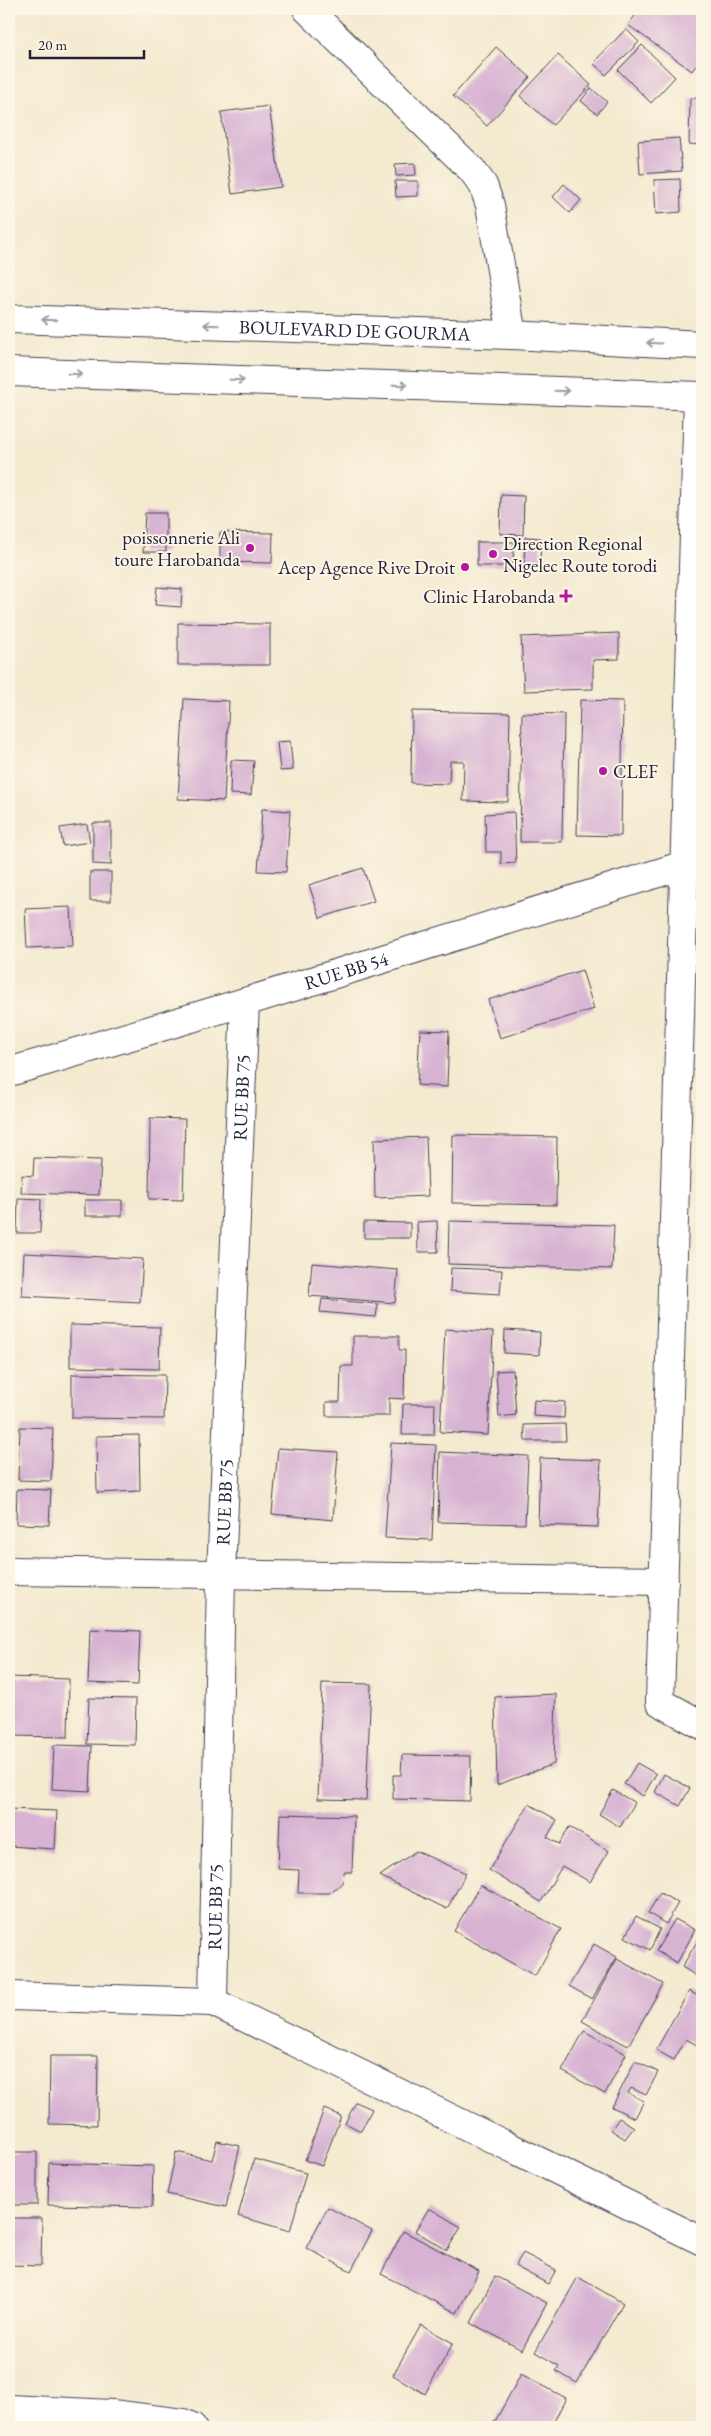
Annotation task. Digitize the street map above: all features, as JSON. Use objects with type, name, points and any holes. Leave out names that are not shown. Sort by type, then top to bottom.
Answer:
[{"type":"main road","points":[[307,9],[472,170],[483,185],[490,206],[512,335]]},
{"type":"main road","name":"BOULEVARD DE GOURMA","points":[[9,319],[512,335],[702,345]]},
{"type":"main road","points":[[9,372],[700,396],[693,865],[660,1702],[702,1725]]},
{"type":"main road","name":"RUE BB 54","points":[[9,1072],[693,865]]},
{"type":"main road","name":"RUE BB 75","points":[[213,2002],[221,1574],[244,1002]]},
{"type":"main road","points":[[9,1571],[664,1581]]},
{"type":"main road","points":[[9,1996],[213,2002],[702,2241]]},
{"type":"main road","points":[[9,2409],[120,2415],[183,2423],[192,2427]]},
{"type":"building","points":[[640,9],[702,9],[702,57],[692,71],[628,25]]},
{"type":"building","points":[[626,29],[639,42],[606,75],[593,63]]},
{"type":"building","points":[[642,45],[675,77],[651,103],[618,70]]},
{"type":"building","points":[[496,47],[530,77],[487,126],[453,96]]},
{"type":"building","points":[[558,55],[591,85],[553,125],[520,96]]},
{"type":"building","points":[[591,88],[607,102],[597,114],[581,101]]},
{"type":"building","points":[[690,98],[702,98],[702,145],[689,144]]},
{"type":"building","points":[[269,106],[281,187],[232,194],[221,112]]},
{"type":"building","points":[[679,138],[682,171],[640,174],[638,141]]},
{"type":"building","points":[[415,163],[416,175],[396,176],[395,164]]},
{"type":"building","points":[[680,179],[681,212],[656,214],[654,180]]},
{"type":"building","points":[[395,181],[418,181],[418,196],[396,197]]},
{"type":"building","points":[[564,184],[581,200],[570,213],[553,197]]},
{"type":"building","points":[[501,495],[524,496],[523,535],[500,534]]},
{"type":"building","points":[[145,513],[166,513],[166,552],[143,552]]},
{"type":"building","points":[[220,532],[273,533],[272,563],[220,562]]},
{"type":"building","points":[[525,537],[541,538],[540,564],[524,564]]},
{"type":"building","points":[[477,542],[514,542],[513,566],[477,566]]},
{"type":"building","points":[[157,587],[182,589],[181,607],[155,605]]},
{"type":"building","points":[[178,623],[270,624],[270,665],[178,665]]},
{"type":"building","points":[[619,633],[619,659],[593,660],[593,689],[524,691],[521,637]]},
{"type":"building","points":[[184,699],[229,701],[224,801],[178,799]]},
{"type":"building","points":[[580,700],[623,701],[621,836],[577,835]]},
{"type":"building","points":[[412,711],[510,713],[508,802],[463,801],[464,761],[450,761],[449,784],[411,783]]},
{"type":"building","points":[[522,713],[564,714],[562,842],[520,842]]},
{"type":"building","points":[[290,741],[293,770],[280,771],[277,742]]},
{"type":"building","points":[[231,760],[254,761],[251,795],[230,794]]},
{"type":"building","points":[[262,809],[290,811],[286,872],[258,871]]},
{"type":"building","points":[[514,812],[516,863],[501,864],[501,852],[486,852],[485,814]]},
{"type":"building","points":[[93,823],[111,823],[111,865],[93,864]]},
{"type":"building","points":[[87,824],[90,842],[63,846],[60,828]]},
{"type":"building","points":[[363,868],[374,901],[320,918],[309,885]]},
{"type":"building","points":[[90,872],[111,872],[111,901],[90,901]]},
{"type":"building","points":[[71,907],[73,946],[27,948],[25,909]]},
{"type":"building","points":[[582,970],[594,1009],[500,1038],[488,1000]]},
{"type":"building","points":[[420,1030],[449,1031],[447,1087],[417,1085]]},
{"type":"building","points":[[150,1118],[185,1119],[183,1200],[149,1199]]},
{"type":"building","points":[[453,1135],[557,1137],[556,1205],[452,1203]]},
{"type":"building","points":[[426,1137],[428,1196],[375,1198],[374,1139]]},
{"type":"building","points":[[34,1158],[101,1160],[99,1195],[21,1193],[22,1175],[33,1176]]},
{"type":"building","points":[[18,1198],[41,1199],[40,1233],[17,1233]]},
{"type":"building","points":[[85,1200],[122,1200],[122,1216],[85,1216]]},
{"type":"building","points":[[437,1221],[438,1252],[418,1252],[417,1222]]},
{"type":"building","points":[[449,1221],[614,1225],[612,1269],[448,1264]]},
{"type":"building","points":[[364,1222],[410,1223],[410,1238],[364,1238]]},
{"type":"building","points":[[24,1253],[143,1259],[140,1302],[22,1296]]},
{"type":"building","points":[[312,1263],[398,1270],[395,1303],[309,1296]]},
{"type":"building","points":[[451,1268],[502,1270],[500,1294],[450,1291]]},
{"type":"building","points":[[322,1299],[378,1304],[376,1317],[320,1312]]},
{"type":"building","points":[[70,1325],[160,1327],[159,1369],[70,1367]]},
{"type":"building","points":[[445,1329],[493,1332],[488,1435],[440,1432]]},
{"type":"building","points":[[505,1330],[540,1332],[539,1355],[504,1353]]},
{"type":"building","points":[[353,1336],[399,1336],[399,1350],[405,1350],[404,1399],[389,1398],[389,1416],[326,1416],[326,1402],[340,1402],[341,1366],[353,1366]]},
{"type":"building","points":[[513,1370],[516,1415],[499,1417],[496,1371]]},
{"type":"building","points":[[72,1374],[165,1375],[164,1419],[72,1418]]},
{"type":"building","points":[[534,1400],[565,1402],[564,1418],[533,1416]]},
{"type":"building","points":[[403,1404],[435,1404],[434,1435],[402,1435]]},
{"type":"building","points":[[565,1424],[566,1441],[525,1441],[524,1425]]},
{"type":"building","points":[[20,1427],[53,1428],[51,1481],[18,1480]]},
{"type":"building","points":[[139,1435],[140,1491],[97,1493],[96,1436]]},
{"type":"building","points":[[391,1443],[436,1445],[432,1540],[385,1538]]},
{"type":"building","points":[[278,1448],[338,1452],[333,1520],[272,1514]]},
{"type":"building","points":[[440,1452],[528,1456],[525,1524],[438,1522]]},
{"type":"building","points":[[540,1458],[601,1460],[598,1527],[538,1525]]},
{"type":"building","points":[[17,1489],[51,1490],[49,1525],[16,1524]]},
{"type":"building","points":[[90,1629],[140,1631],[138,1685],[88,1683]]},
{"type":"building","points":[[9,1677],[69,1679],[68,1737],[9,1736]]},
{"type":"building","points":[[322,1683],[371,1684],[366,1800],[318,1799]]},
{"type":"building","points":[[556,1694],[554,1764],[497,1785],[495,1697]]},
{"type":"building","points":[[89,1698],[136,1699],[135,1745],[87,1744]]},
{"type":"building","points":[[54,1745],[92,1746],[90,1791],[52,1789]]},
{"type":"building","points":[[402,1755],[471,1756],[470,1801],[393,1799],[393,1775],[401,1775]]},
{"type":"building","points":[[637,1763],[656,1774],[643,1796],[624,1784]]},
{"type":"building","points":[[664,1774],[690,1788],[680,1806],[655,1792]]},
{"type":"building","points":[[613,1790],[635,1803],[620,1827],[599,1814]]},
{"type":"building","points":[[529,1804],[557,1820],[547,1837],[559,1844],[569,1827],[609,1851],[590,1882],[562,1866],[541,1902],[489,1870]]},
{"type":"building","points":[[9,1809],[57,1811],[55,1849],[9,1846]]},
{"type":"building","points":[[280,1814],[354,1816],[352,1872],[344,1872],[343,1883],[329,1893],[298,1893],[299,1870],[278,1869]]},
{"type":"building","points":[[416,1851],[466,1873],[447,1909],[380,1876]]},
{"type":"building","points":[[480,1885],[561,1929],[535,1976],[454,1931]]},
{"type":"building","points":[[660,1893],[678,1903],[666,1924],[648,1913]]},
{"type":"building","points":[[636,1916],[660,1929],[650,1950],[625,1937]]},
{"type":"building","points":[[675,1919],[695,1930],[677,1963],[656,1951]]},
{"type":"building","points":[[702,1933],[702,1970],[698,1977],[682,1967]]},
{"type":"building","points":[[594,1944],[617,1957],[592,1999],[569,1986]]},
{"type":"building","points":[[617,1959],[663,1984],[628,2046],[582,2021]]},
{"type":"building","points":[[689,1991],[702,1998],[702,2048],[686,2039],[674,2060],[656,2050]]},
{"type":"building","points":[[584,2031],[626,2054],[605,2094],[562,2071]]},
{"type":"building","points":[[50,2056],[98,2056],[97,2125],[49,2124]]},
{"type":"building","points":[[635,2061],[658,2072],[646,2095],[631,2088],[628,2093],[644,2101],[635,2118],[612,2107]]},
{"type":"building","points":[[356,2102],[372,2109],[361,2131],[345,2123]]},
{"type":"building","points":[[324,2109],[341,2116],[322,2166],[305,2160]]},
{"type":"building","points":[[619,2118],[634,2127],[625,2139],[611,2130]]},
{"type":"building","points":[[217,2141],[240,2146],[226,2207],[167,2194],[176,2152],[212,2160]]},
{"type":"building","points":[[9,2152],[37,2152],[37,2205],[9,2205]]},
{"type":"building","points":[[254,2159],[306,2173],[290,2231],[238,2216]]},
{"type":"building","points":[[49,2163],[153,2166],[152,2207],[48,2205]]},
{"type":"building","points":[[328,2207],[372,2231],[351,2271],[306,2248]]},
{"type":"building","points":[[429,2208],[461,2227],[447,2250],[415,2231]]},
{"type":"building","points":[[9,2218],[42,2218],[41,2266],[9,2265]]},
{"type":"building","points":[[403,2231],[479,2271],[457,2313],[381,2274]]},
{"type":"building","points":[[523,2253],[556,2270],[548,2284],[515,2266]]},
{"type":"building","points":[[495,2276],[547,2303],[522,2350],[471,2323]]},
{"type":"building","points":[[578,2277],[623,2303],[577,2383],[556,2371],[559,2366],[535,2352]]},
{"type":"building","points":[[421,2325],[453,2343],[425,2394],[393,2375]]},
{"type":"building","points":[[521,2374],[566,2398],[551,2427],[492,2427]]},
{"type":"place","name":"poissonnerie Ali toure Harobanda","points":[[250,548]]},
{"type":"place","name":"Direction Regional Nigelec Route torodi","points":[[493,554]]},
{"type":"place","name":"Acep Agence Rive Droit","points":[[465,567]]},
{"type":"place","name":"Clinic Harobanda","points":[[566,596]]},
{"type":"place","name":"CLEF","points":[[603,771]]}]
